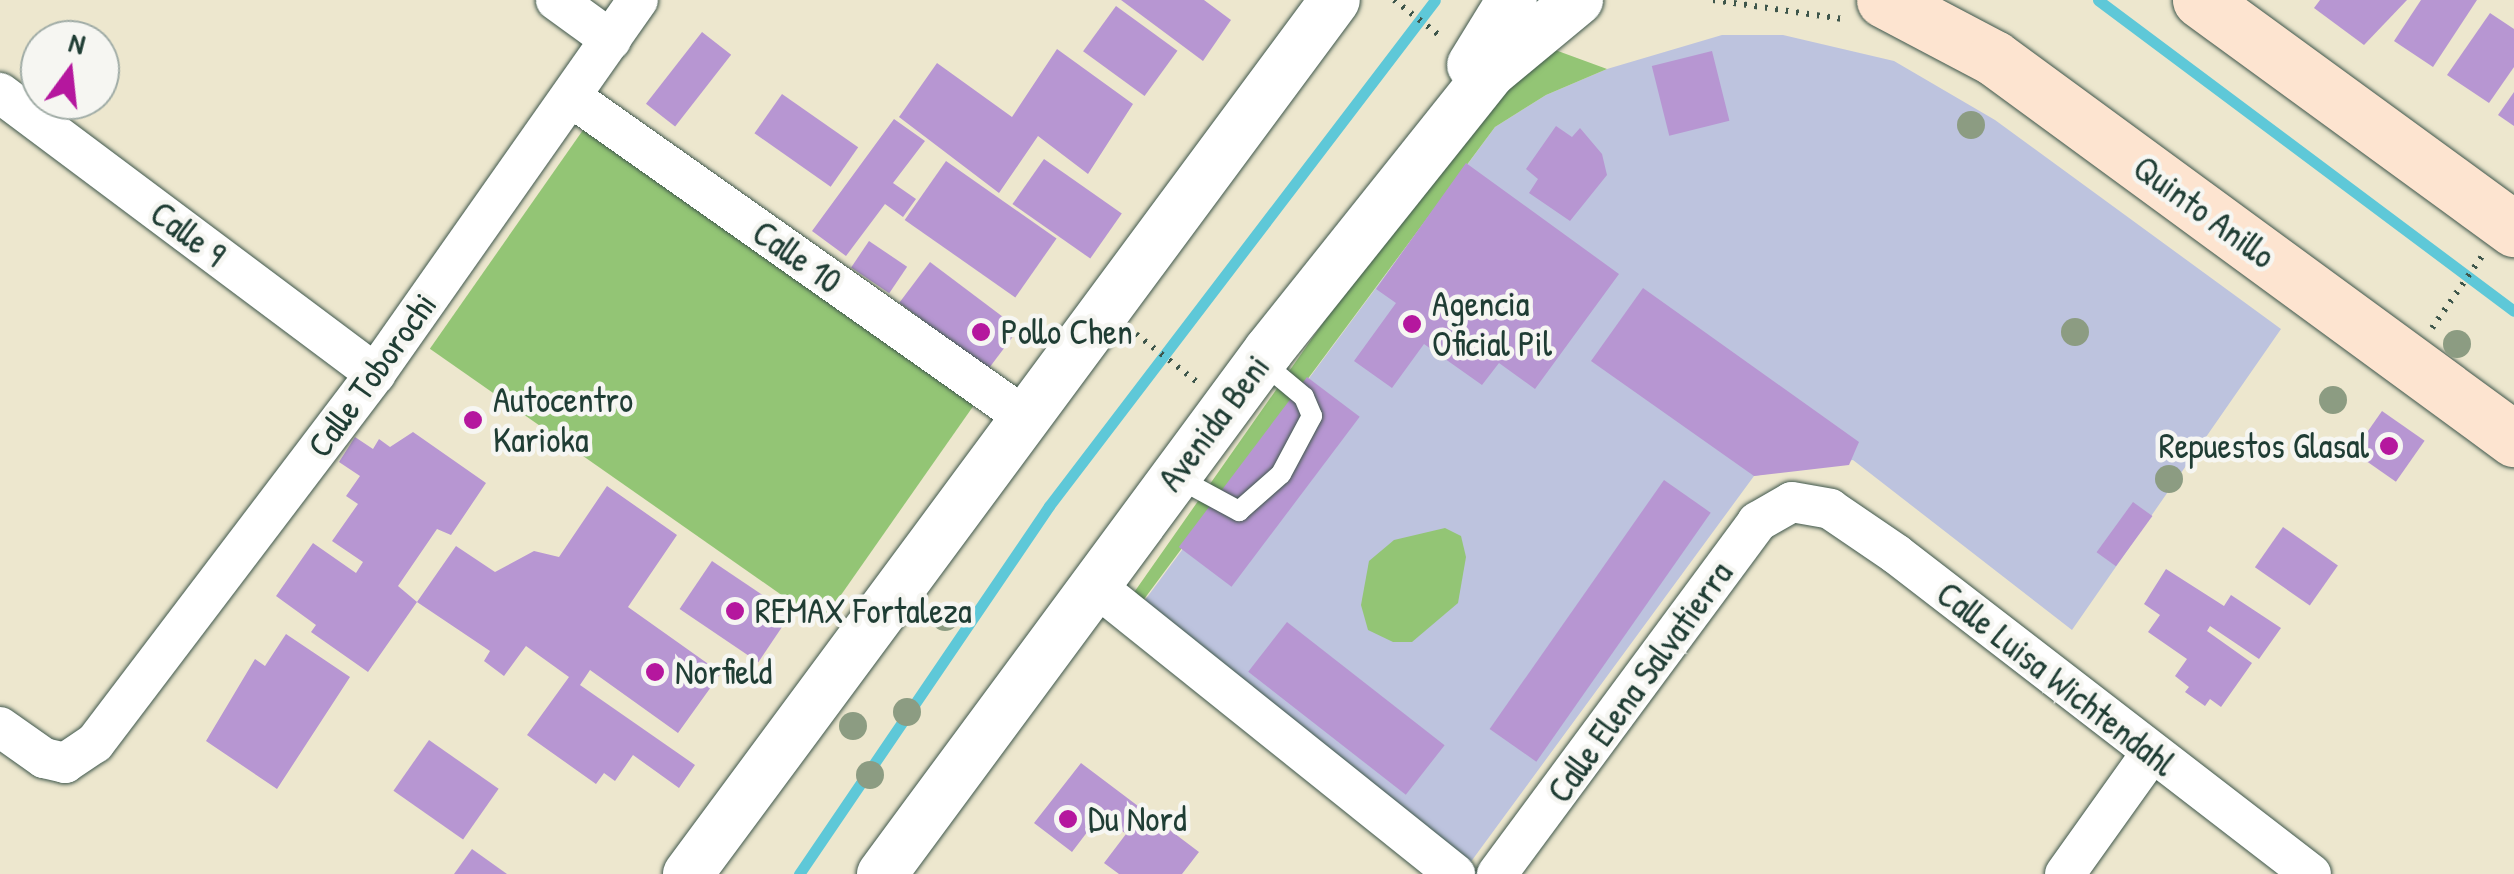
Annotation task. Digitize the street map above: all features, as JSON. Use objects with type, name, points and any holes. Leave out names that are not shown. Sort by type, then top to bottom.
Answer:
[{"type":"main road","points":[[2200,0],[2495,246]]},
{"type":"main road","name":"Quinto Anillo","points":[[1892,3],[1994,58],[2514,438]]},
{"type":"street","points":[[556,0],[611,40]]},
{"type":"street","name":"Calle Toborochi","points":[[0,727],[44,758],[65,763],[96,743],[375,374],[638,0]]},
{"type":"street","points":[[688,874],[1023,416],[1336,0]]},
{"type":"street","points":[[1265,355],[1329,246],[1490,43],[1512,0]]},
{"type":"street","name":"Avenida Beni","points":[[882,874],[1265,355],[1491,72],[1578,0]]},
{"type":"street","name":"Calle 9","points":[[0,93],[375,374]]},
{"type":"street","name":"Calle 10","points":[[570,98],[1023,416]]},
{"type":"street","name":"Calle Luisa Wichtendahl","points":[[1792,502],[1830,509],[1896,554],[2150,755],[2311,874]]},
{"type":"street","name":"Calle Elena Salvatierra","points":[[1497,874],[1757,522],[1792,502]]},
{"type":"street","points":[[1093,584],[1456,874]]},
{"type":"street","points":[[2065,874],[2150,755]]},
{"type":"lane","points":[[1174,476],[1239,510],[1281,474],[1312,416],[1304,397],[1265,355]]},
{"type":"path","points":[[1394,0],[1456,49]]},
{"type":"path","points":[[1714,0],[1825,14],[1877,28],[1892,3]]},
{"type":"path","points":[[2447,306],[2495,246]]},
{"type":"path","points":[[1125,326],[1210,393]]},
{"type":"shaded area","points":[[1722,35],[1783,35],[1894,61],[1995,120],[2281,329],[2072,630],[1853,460],[1754,476],[1470,863],[1145,600],[1495,127],[1546,95],[1607,69]]},
{"type":"green space","points":[[1547,47],[1607,69],[1546,95],[1495,127],[1136,610],[1128,601],[1463,123]]},
{"type":"green space","points":[[583,130],[975,404],[821,623],[430,349]]},
{"type":"green space","points":[[1445,528],[1461,536],[1466,557],[1458,603],[1412,642],[1393,642],[1368,630],[1361,605],[1369,561],[1394,540]]},
{"type":"building","points":[[1121,0],[1204,0],[1231,20],[1203,61]]},
{"type":"building","points":[[2320,0],[2407,0],[2364,45],[2314,8]]},
{"type":"building","points":[[2421,0],[2477,0],[2433,67],[2394,41]]},
{"type":"building","points":[[1116,6],[1177,51],[1145,96],[1083,51]]},
{"type":"building","points":[[2490,13],[2514,29],[2514,67],[2489,103],[2447,75]]},
{"type":"building","points":[[702,32],[731,55],[675,126],[646,104]]},
{"type":"building","points":[[1057,49],[1133,104],[1088,174],[1038,136],[999,193],[899,117],[937,63],[1012,117]]},
{"type":"building","points":[[1712,51],[1729,121],[1669,136],[1652,66]]},
{"type":"building","points":[[2514,92],[2514,126],[2498,115]]},
{"type":"building","points":[[782,94],[858,147],[831,187],[754,133]]},
{"type":"building","points":[[894,119],[925,141],[893,183],[916,199],[903,217],[885,204],[846,256],[812,231]]},
{"type":"building","points":[[1556,126],[1572,137],[1580,128],[1602,154],[1607,175],[1570,221],[1529,193],[1538,179],[1526,169]]},
{"type":"building","points":[[1044,159],[1122,213],[1090,259],[1012,204]]},
{"type":"building","points":[[946,161],[1057,238],[1015,297],[905,220]]},
{"type":"building","points":[[1466,163],[1619,274],[1535,389],[1499,363],[1482,385],[1424,344],[1392,388],[1354,361],[1396,303],[1376,289]]},
{"type":"building","points":[[869,241],[907,267],[889,293],[851,268]]},
{"type":"building","points":[[930,262],[1019,329],[988,370],[899,303]]},
{"type":"building","points":[[1643,288],[1859,442],[1849,465],[1754,476],[1591,361]]},
{"type":"building","points":[[1307,377],[1360,417],[1232,587],[1179,547]]},
{"type":"building","name":"Repuestos Glasal","points":[[2382,411],[2425,441],[2396,482],[2353,452]]},
{"type":"building","points":[[413,432],[486,483],[451,535],[437,529],[398,586],[417,602],[368,672],[311,632],[316,625],[276,596],[313,543],[356,573],[363,562],[332,541],[358,504],[346,496],[360,476],[339,462],[355,437],[373,449],[379,439],[390,447]]},
{"type":"building","points":[[1664,480],[1711,513],[1536,762],[1490,729]]},
{"type":"building","points":[[607,486],[677,535],[628,607],[721,673],[678,733],[590,670],[580,685],[695,765],[679,788],[633,755],[615,781],[604,773],[596,784],[527,735],[569,677],[526,646],[504,676],[484,661],[490,651],[417,602],[456,546],[495,572],[534,551],[559,557]]},
{"type":"building","points":[[2133,502],[2152,516],[2116,566],[2097,552]]},
{"type":"building","points":[[2283,527],[2338,565],[2310,606],[2255,567]]},
{"type":"building","name":"REMAX Fortaleza","points":[[712,561],[791,614],[758,662],[680,609]]},
{"type":"building","points":[[2166,569],[2224,606],[2231,595],[2281,628],[2259,659],[2210,626],[2207,631],[2252,663],[2221,707],[2210,699],[2205,706],[2185,692],[2189,687],[2175,676],[2187,659],[2148,632],[2160,615],[2144,604]]},
{"type":"building","points":[[1287,622],[1445,745],[1406,795],[1248,672]]},
{"type":"building","points":[[286,634],[350,677],[277,789],[206,741],[255,659],[265,666]]},
{"type":"building","points":[[429,740],[499,789],[463,840],[393,791]]},
{"type":"building","name":"Du Nord","points":[[1081,763],[1199,852],[1182,874],[1119,874],[1104,863],[1126,834],[1101,814],[1072,852],[1034,823]]},
{"type":"building","points":[[472,849],[507,874],[454,874]]},
{"type":"waterway","points":[[799,874],[1049,506],[1435,0]]},
{"type":"waterway","points":[[2098,0],[2514,311]]},
{"type":"place","name":"Agencia Oficial Pil","points":[[1412,324]]},
{"type":"place","name":"Pollo Chen","points":[[981,332]]},
{"type":"place","name":"Autocentro Karioka","points":[[473,420]]},
{"type":"place","name":"Repuestos Glasal","points":[[2389,446]]},
{"type":"place","name":"REMAX Fortaleza","points":[[735,611]]},
{"type":"place","name":"Norfield","points":[[655,672]]},
{"type":"place","name":"Du Nord","points":[[1068,819]]}]
